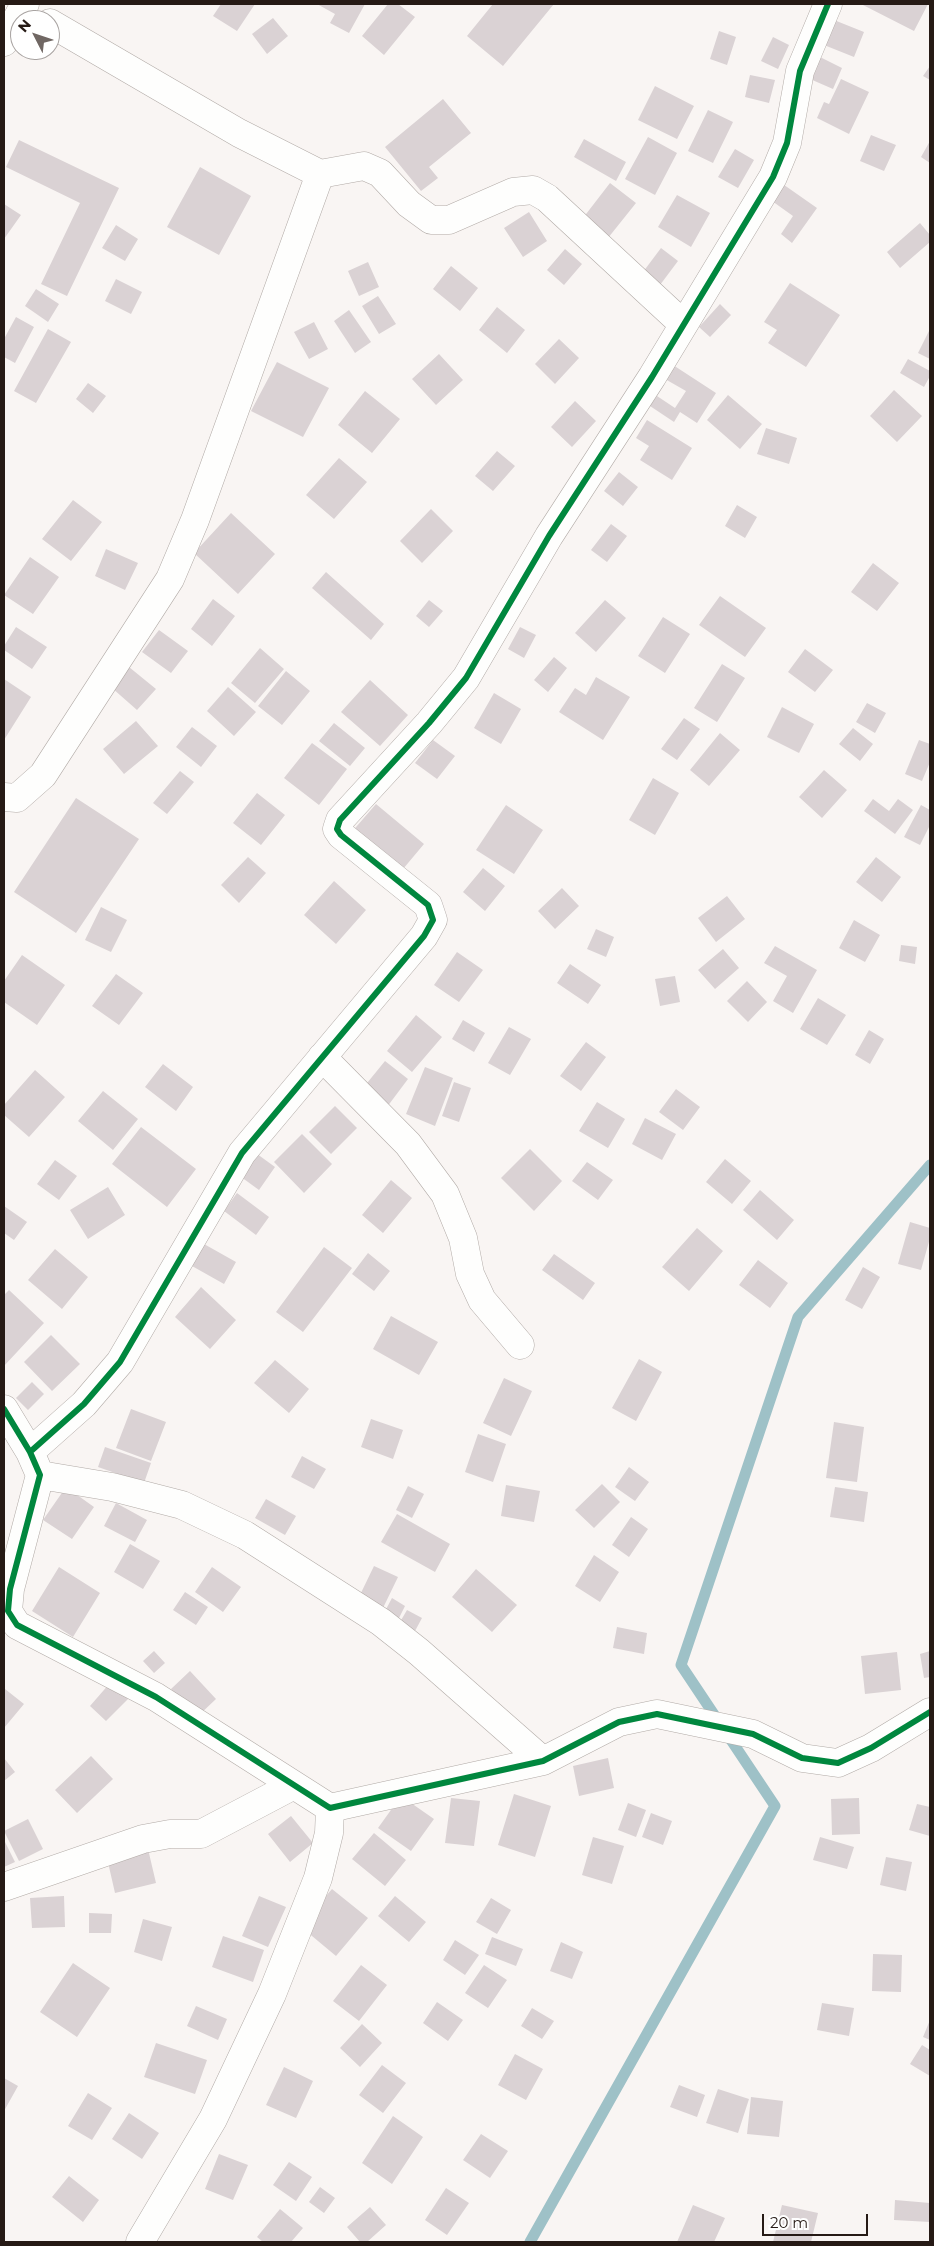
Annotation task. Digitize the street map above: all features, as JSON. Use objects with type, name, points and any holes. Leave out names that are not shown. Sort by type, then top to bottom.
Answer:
[{"type":"street","points":[[828,4],[800,71],[788,143],[773,177],[549,536],[466,678],[429,723],[340,820],[337,829],[340,834],[428,905],[433,920],[424,936],[242,1153],[120,1362],[35,1464],[10,1589],[8,1611],[17,1625],[156,1697],[330,1808],[543,1761],[619,1722],[657,1714],[753,1734],[802,1758],[838,1763],[871,1748],[930,1712]]},
{"type":"street","points":[[4,42],[27,9]]},
{"type":"street","points":[[60,29],[239,133],[320,174],[364,166],[380,173],[409,204],[431,220],[449,220],[513,192],[533,190],[547,198],[683,324]]},
{"type":"street","points":[[4,797],[17,798],[43,775],[170,578],[195,520],[320,174]]},
{"type":"street","points":[[322,1056],[408,1144],[445,1194],[463,1238],[470,1274],[482,1300],[520,1345]]},
{"type":"street","points":[[4,1409],[35,1464],[182,1505],[245,1535],[381,1622],[419,1652],[543,1761]]},
{"type":"street","points":[[4,1888],[143,1839],[170,1834],[201,1834],[294,1785]]},
{"type":"street","points":[[140,2242],[213,2119],[272,1994],[318,1878],[329,1832],[330,1808]]},
{"type":"building","points":[[221,4],[255,4],[237,31],[213,16]]},
{"type":"building","points":[[317,4],[365,4],[349,33],[330,23],[335,14]]},
{"type":"building","points":[[388,4],[398,4],[415,17],[384,55],[362,36]]},
{"type":"building","points":[[493,4],[554,4],[503,66],[467,36]]},
{"type":"building","points":[[861,4],[928,4],[914,31]]},
{"type":"building","points":[[273,18],[288,36],[267,54],[252,34]]},
{"type":"building","points":[[834,20],[864,32],[854,57],[824,45]]},
{"type":"building","points":[[719,31],[736,37],[727,65],[710,59]]},
{"type":"building","points":[[773,37],[789,45],[778,69],[761,61]]},
{"type":"building","points":[[820,57],[842,68],[833,89],[810,79]]},
{"type":"building","points":[[930,66],[930,80],[923,76]]},
{"type":"building","points":[[750,75],[775,80],[769,103],[745,97]]},
{"type":"building","points":[[841,79],[869,92],[849,134],[817,118],[824,102],[829,104]]},
{"type":"building","points":[[655,86],[694,106],[677,139],[638,120]]},
{"type":"building","points":[[443,99],[471,133],[429,167],[438,178],[421,191],[385,147]]},
{"type":"building","points":[[708,110],[733,122],[713,163],[688,151]]},
{"type":"building","points":[[871,135],[896,145],[884,171],[860,161]]},
{"type":"building","points":[[648,137],[677,153],[655,195],[625,179]]},
{"type":"building","points":[[584,139],[626,162],[616,181],[574,157]]},
{"type":"building","points":[[19,140],[119,188],[67,296],[41,284],[80,203],[6,167]]},
{"type":"building","points":[[930,141],[930,163],[921,157]]},
{"type":"building","points":[[735,149],[754,160],[738,188],[718,177]]},
{"type":"building","points":[[200,167],[251,196],[219,255],[167,227]]},
{"type":"building","points":[[777,180],[817,208],[792,243],[781,234],[793,216],[765,196]]},
{"type":"building","points":[[610,183],[636,203],[608,238],[583,218]]},
{"type":"building","points":[[677,195],[710,213],[691,247],[658,227]]},
{"type":"building","points":[[4,204],[21,215],[4,239]]},
{"type":"building","points":[[529,212],[547,241],[523,257],[504,228]]},
{"type":"building","points":[[920,223],[930,235],[930,242],[900,268],[887,252]]},
{"type":"building","points":[[116,225],[138,239],[125,261],[102,248]]},
{"type":"building","points":[[661,248],[678,261],[657,289],[640,276]]},
{"type":"building","points":[[565,249],[582,264],[564,285],[547,270]]},
{"type":"building","points":[[368,262],[379,287],[359,296],[348,271]]},
{"type":"building","points":[[451,266],[478,288],[460,311],[433,289]]},
{"type":"building","points":[[116,279],[142,292],[131,314],[105,301]]},
{"type":"building","points":[[790,283],[840,315],[806,367],[768,343],[777,330],[764,322]]},
{"type":"building","points":[[36,289],[59,304],[48,322],[25,306]]},
{"type":"building","points":[[378,296],[396,324],[379,334],[362,306]]},
{"type":"building","points":[[720,304],[731,315],[710,337],[699,327]]},
{"type":"building","points":[[497,307],[525,330],[507,353],[479,330]]},
{"type":"building","points":[[349,310],[371,342],[355,353],[334,321]]},
{"type":"building","points":[[16,317],[34,327],[15,363],[4,357],[4,339]]},
{"type":"building","points":[[314,322],[328,349],[309,359],[294,332]]},
{"type":"building","points":[[48,329],[71,342],[36,403],[14,391]]},
{"type":"building","points":[[930,329],[930,359],[918,353]]},
{"type":"building","points":[[559,339],[579,358],[555,384],[535,364]]},
{"type":"building","points":[[439,354],[463,380],[436,405],[412,379]]},
{"type":"building","points":[[908,359],[930,371],[930,376],[924,387],[900,373]]},
{"type":"building","points":[[277,362],[329,388],[303,437],[251,411]]},
{"type":"building","points":[[673,365],[716,393],[697,423],[680,412],[674,422],[650,406],[657,396],[675,408],[686,391],[665,379]]},
{"type":"building","points":[[88,383],[106,396],[93,413],[76,399]]},
{"type":"building","points":[[894,390],[922,416],[897,442],[870,416]]},
{"type":"building","points":[[365,391],[400,419],[372,453],[338,425]]},
{"type":"building","points":[[728,395],[762,424],[740,449],[707,420]]},
{"type":"building","points":[[575,401],[596,421],[572,447],[551,427]]},
{"type":"building","points":[[647,420],[692,448],[672,480],[640,460],[649,446],[636,438]]},
{"type":"building","points":[[766,428],[797,438],[789,464],[757,454]]},
{"type":"building","points":[[497,451],[515,466],[493,491],[475,476]]},
{"type":"building","points":[[339,458],[367,482],[334,519],[306,495]]},
{"type":"building","points":[[619,472],[638,487],[623,506],[604,491]]},
{"type":"building","points":[[73,500],[102,522],[71,561],[42,539]]},
{"type":"building","points":[[737,505],[757,517],[745,538],[725,526]]},
{"type":"building","points":[[431,509],[453,531],[422,563],[400,541]]},
{"type":"building","points":[[231,513],[275,554],[238,594],[194,553]]},
{"type":"building","points":[[611,524],[627,536],[607,562],[591,550]]},
{"type":"building","points":[[106,549],[138,563],[125,590],[95,576]]},
{"type":"building","points":[[30,557],[59,577],[33,614],[4,595]]},
{"type":"building","points":[[873,563],[899,583],[877,611],[851,592]]},
{"type":"building","points":[[326,572],[384,624],[371,640],[312,588]]},
{"type":"building","points":[[720,596],[766,628],[745,657],[699,625]]},
{"type":"building","points":[[213,599],[235,616],[212,646],[191,629]]},
{"type":"building","points":[[429,600],[443,611],[429,627],[416,616]]},
{"type":"building","points":[[605,600],[626,618],[596,652],[575,633]]},
{"type":"building","points":[[663,617],[690,634],[665,673],[638,656]]},
{"type":"building","points":[[16,627],[47,647],[32,669],[4,650],[4,646]]},
{"type":"building","points":[[520,627],[536,635],[524,658],[508,649]]},
{"type":"building","points":[[159,630],[188,651],[171,673],[142,652]]},
{"type":"building","points":[[260,648],[284,669],[255,703],[231,683]]},
{"type":"building","points":[[805,649],[833,670],[815,692],[788,672]]},
{"type":"building","points":[[554,657],[567,668],[548,692],[534,680]]},
{"type":"building","points":[[722,664],[745,678],[717,722],[694,708]]},
{"type":"building","points":[[129,667],[156,689],[137,710],[112,688]]},
{"type":"building","points":[[286,671],[310,691],[282,725],[258,706]]},
{"type":"building","points":[[596,677],[630,697],[603,740],[559,712],[575,688],[586,695]]},
{"type":"building","points":[[4,679],[31,697],[4,740]]},
{"type":"building","points":[[370,680],[408,715],[380,746],[341,712]]},
{"type":"building","points":[[228,687],[256,712],[234,736],[207,711]]},
{"type":"building","points":[[494,693],[521,709],[501,744],[474,728]]},
{"type":"building","points":[[867,703],[886,713],[875,733],[856,722]]},
{"type":"building","points":[[782,707],[814,724],[799,753],[767,737]]},
{"type":"building","points":[[684,718],[700,729],[677,760],[661,749]]},
{"type":"building","points":[[136,721],[158,746],[124,774],[103,749]]},
{"type":"building","points":[[334,723],[365,748],[350,766],[319,741]]},
{"type":"building","points":[[192,727],[217,746],[201,767],[176,747]]},
{"type":"building","points":[[853,728],[873,744],[860,761],[839,744]]},
{"type":"building","points":[[720,733],[740,750],[709,786],[690,770]]},
{"type":"building","points":[[433,740],[455,756],[437,779],[415,763]]},
{"type":"building","points":[[919,740],[930,744],[930,762],[922,781],[905,774]]},
{"type":"building","points":[[312,743],[347,769],[319,805],[284,778]]},
{"type":"building","points":[[824,770],[847,790],[822,818],[799,797]]},
{"type":"building","points":[[180,771],[194,782],[167,814],[153,803]]},
{"type":"building","points":[[653,778],[679,793],[655,835],[629,820]]},
{"type":"building","points":[[257,793],[285,815],[261,845],[233,823]]},
{"type":"building","points":[[76,798],[139,839],[76,933],[14,892]]},
{"type":"building","points":[[873,799],[889,811],[898,799],[913,810],[895,834],[864,811]]},
{"type":"building","points":[[376,804],[424,844],[398,875],[350,834]]},
{"type":"building","points":[[506,805],[543,830],[514,874],[476,850]]},
{"type":"building","points":[[921,805],[930,810],[930,825],[920,845],[904,837]]},
{"type":"building","points":[[248,857],[266,873],[239,903],[221,885]]},
{"type":"building","points":[[876,857],[901,877],[882,902],[856,882]]},
{"type":"building","points":[[483,868],[505,886],[485,911],[463,892]]},
{"type":"building","points":[[334,881],[366,910],[336,944],[304,915]]},
{"type":"building","points":[[562,888],[579,906],[555,929],[538,911]]},
{"type":"building","points":[[727,896],[745,919],[716,942],[698,918]]},
{"type":"building","points":[[101,907],[127,920],[111,952],[85,940]]},
{"type":"building","points":[[854,920],[880,935],[865,962],[839,948]]},
{"type":"building","points":[[596,929],[614,937],[606,957],[587,949]]},
{"type":"building","points":[[901,945],[917,947],[915,964],[899,961]]},
{"type":"building","points":[[775,946],[817,970],[793,1013],[773,1001],[787,976],[764,963]]},
{"type":"building","points":[[723,949],[739,968],[715,989],[698,970]]},
{"type":"building","points":[[457,952],[483,970],[459,1002],[434,985]]},
{"type":"building","points":[[22,955],[65,985],[37,1025],[4,1002],[4,981]]},
{"type":"building","points":[[570,964],[601,985],[588,1004],[557,983]]},
{"type":"building","points":[[116,974],[143,993],[119,1025],[92,1006]]},
{"type":"building","points":[[675,976],[680,1002],[660,1006],[655,979]]},
{"type":"building","points":[[747,981],[767,1002],[748,1022],[727,1001]]},
{"type":"building","points":[[818,998],[846,1015],[827,1045],[800,1029]]},
{"type":"building","points":[[416,1015],[442,1037],[412,1072],[387,1051]]},
{"type":"building","points":[[463,1020],[485,1033],[474,1052],[452,1039]]},
{"type":"building","points":[[509,1027],[531,1039],[510,1075],[488,1063]]},
{"type":"building","points":[[869,1030],[884,1039],[870,1064],[855,1055]]},
{"type":"building","points":[[586,1042],[606,1057],[581,1091],[560,1076]]},
{"type":"building","points":[[385,1061],[408,1079],[387,1107],[363,1088]]},
{"type":"building","points":[[163,1064],[193,1087],[176,1111],[145,1087]]},
{"type":"building","points":[[425,1067],[453,1078],[435,1126],[406,1114]]},
{"type":"building","points":[[35,1070],[65,1097],[29,1137],[4,1115],[4,1105]]},
{"type":"building","points":[[454,1082],[471,1088],[459,1122],[442,1116]]},
{"type":"building","points":[[676,1089],[700,1107],[683,1130],[659,1112]]},
{"type":"building","points":[[103,1091],[138,1119],[113,1150],[78,1121]]},
{"type":"building","points":[[597,1102],[625,1119],[608,1148],[579,1131]]},
{"type":"building","points":[[335,1106],[357,1128],[331,1154],[309,1132]]},
{"type":"building","points":[[645,1118],[676,1134],[662,1160],[632,1144]]},
{"type":"building","points":[[141,1127],[196,1169],[167,1207],[112,1164]]},
{"type":"building","points":[[302,1134],[332,1164],[304,1193],[274,1162]]},
{"type":"building","points":[[530,1149],[562,1181],[534,1211],[501,1178]]},
{"type":"building","points":[[253,1151],[275,1167],[259,1190],[237,1174]]},
{"type":"building","points":[[725,1159],[751,1181],[732,1204],[706,1182]]},
{"type":"building","points":[[55,1160],[77,1176],[59,1200],[37,1184]]},
{"type":"building","points":[[587,1162],[613,1180],[598,1200],[572,1181]]},
{"type":"building","points":[[391,1180],[412,1198],[383,1233],[362,1215]]},
{"type":"building","points":[[108,1187],[125,1215],[88,1239],[70,1210]]},
{"type":"building","points":[[760,1190],[794,1220],[777,1240],[743,1210]]},
{"type":"building","points":[[237,1193],[269,1217],[256,1235],[224,1211]]},
{"type":"building","points":[[4,1206],[27,1222],[14,1240],[4,1233]]},
{"type":"building","points":[[910,1222],[930,1228],[930,1238],[921,1270],[898,1264]]},
{"type":"building","points":[[697,1228],[723,1251],[689,1291],[662,1267]]},
{"type":"building","points":[[204,1244],[236,1262],[224,1284],[192,1266]]},
{"type":"building","points":[[324,1247],[352,1268],[303,1332],[276,1312]]},
{"type":"building","points":[[55,1249],[88,1277],[62,1309],[28,1280]]},
{"type":"building","points":[[368,1253],[390,1271],[374,1291],[352,1274]]},
{"type":"building","points":[[554,1254],[595,1283],[583,1300],[542,1270]]},
{"type":"building","points":[[758,1260],[788,1283],[770,1308],[739,1285]]},
{"type":"building","points":[[863,1267],[880,1277],[862,1309],[845,1300]]},
{"type":"building","points":[[201,1287],[236,1320],[210,1349],[175,1317]]},
{"type":"building","points":[[9,1290],[44,1323],[4,1366],[4,1295]]},
{"type":"building","points":[[391,1316],[438,1342],[419,1375],[373,1349]]},
{"type":"building","points":[[51,1335],[80,1364],[52,1391],[24,1362]]},
{"type":"building","points":[[639,1359],[662,1372],[636,1421],[612,1408]]},
{"type":"building","points":[[275,1360],[309,1389],[289,1413],[254,1383]]},
{"type":"building","points":[[504,1378],[532,1391],[511,1436],[483,1423]]},
{"type":"building","points":[[32,1382],[44,1394],[28,1410],[16,1398]]},
{"type":"building","points":[[131,1409],[166,1422],[151,1461],[116,1448]]},
{"type":"building","points":[[371,1419],[403,1430],[393,1459],[361,1447]]},
{"type":"building","points":[[834,1422],[864,1427],[857,1482],[826,1478]]},
{"type":"building","points":[[478,1434],[506,1444],[493,1482],[465,1472]]},
{"type":"building","points":[[105,1447],[151,1463],[144,1483],[98,1467]]},
{"type":"building","points":[[302,1456],[326,1469],[314,1489],[291,1477]]},
{"type":"building","points":[[629,1467],[649,1482],[635,1501],[615,1487]]},
{"type":"building","points":[[602,1484],[620,1502],[594,1528],[575,1510]]},
{"type":"building","points":[[506,1485],[540,1491],[534,1522],[501,1516]]},
{"type":"building","points":[[408,1486],[424,1494],[412,1518],[396,1510]]},
{"type":"building","points":[[66,1487],[94,1507],[72,1539],[43,1520]]},
{"type":"building","points":[[835,1487],[868,1492],[864,1522],[830,1517]]},
{"type":"building","points":[[266,1499],[296,1516],[285,1535],[255,1518]]},
{"type":"building","points":[[116,1503],[147,1520],[135,1542],[104,1526]]},
{"type":"building","points":[[397,1514],[450,1544],[435,1572],[381,1542]]},
{"type":"building","points":[[631,1517],[648,1529],[629,1557],[612,1545]]},
{"type":"building","points":[[130,1544],[160,1561],[143,1589],[114,1572]]},
{"type":"building","points":[[594,1555],[619,1572],[600,1602],[575,1586]]},
{"type":"building","points":[[374,1566],[398,1577],[383,1608],[359,1597]]},
{"type":"building","points":[[59,1567],[100,1593],[73,1637],[32,1611]]},
{"type":"building","points":[[212,1567],[241,1587],[223,1612],[195,1592]]},
{"type":"building","points":[[476,1569],[517,1605],[492,1632],[452,1597]]},
{"type":"building","points":[[185,1592],[208,1607],[196,1625],[173,1610]]},
{"type":"building","points":[[392,1598],[405,1606],[398,1620],[384,1613]]},
{"type":"building","points":[[407,1610],[422,1618],[415,1631],[400,1622]]},
{"type":"building","points":[[617,1627],[647,1633],[644,1654],[613,1648]]},
{"type":"building","points":[[154,1651],[165,1663],[154,1673],[143,1661]]},
{"type":"building","points":[[930,1651],[930,1677],[924,1678],[920,1654]]},
{"type":"building","points":[[897,1652],[901,1690],[865,1694],[861,1656]]},
{"type":"building","points":[[190,1671],[216,1699],[197,1717],[171,1689]]},
{"type":"building","points":[[110,1683],[128,1699],[106,1721],[90,1706]]},
{"type":"building","points":[[4,1690],[24,1704],[4,1728]]},
{"type":"building","points":[[91,1756],[113,1779],[77,1813],[55,1790]]},
{"type":"building","points":[[4,1758],[15,1772],[4,1781]]},
{"type":"building","points":[[608,1758],[614,1788],[579,1796],[573,1766]]},
{"type":"building","points":[[514,1794],[551,1806],[535,1857],[498,1845]]},
{"type":"building","points":[[401,1796],[434,1819],[411,1851],[378,1828]]},
{"type":"building","points":[[451,1798],[480,1801],[474,1846],[445,1843]]},
{"type":"building","points":[[859,1798],[860,1834],[832,1835],[831,1799]]},
{"type":"building","points":[[628,1803],[646,1810],[636,1837],[618,1830]]},
{"type":"building","points":[[917,1804],[930,1807],[930,1836],[909,1830]]},
{"type":"building","points":[[651,1813],[672,1821],[663,1845],[642,1837]]},
{"type":"building","points":[[291,1816],[313,1843],[290,1862],[268,1834]]},
{"type":"building","points":[[28,1819],[43,1849],[19,1861],[4,1831]]},
{"type":"building","points":[[374,1833],[406,1860],[385,1886],[352,1859]]},
{"type":"building","points":[[593,1837],[624,1846],[612,1884],[582,1875]]},
{"type":"building","points":[[820,1837],[854,1847],[847,1869],[813,1860]]},
{"type":"building","points":[[4,1840],[15,1862],[4,1867]]},
{"type":"building","points":[[148,1849],[156,1883],[115,1893],[107,1858]]},
{"type":"building","points":[[886,1857],[912,1862],[906,1891],[880,1885]]},
{"type":"building","points":[[332,1889],[368,1918],[336,1956],[300,1926]]},
{"type":"building","points":[[64,1896],[65,1927],[32,1928],[30,1898]]},
{"type":"building","points":[[259,1896],[286,1907],[268,1947],[242,1936]]},
{"type":"building","points":[[395,1896],[426,1922],[409,1942],[378,1916]]},
{"type":"building","points":[[491,1898],[511,1910],[497,1934],[476,1922]]},
{"type":"building","points":[[89,1913],[112,1914],[111,1933],[89,1933]]},
{"type":"building","points":[[143,1919],[172,1927],[162,1961],[134,1952]]},
{"type":"building","points":[[223,1936],[264,1950],[253,1982],[212,1967]]},
{"type":"building","points":[[492,1937],[523,1949],[516,1966],[485,1954]]},
{"type":"building","points":[[455,1940],[479,1955],[465,1975],[443,1960]]},
{"type":"building","points":[[561,1942],[583,1952],[572,1979],[550,1971]]},
{"type":"building","points":[[873,1954],[902,1955],[901,1992],[872,1991]]},
{"type":"building","points":[[73,1963],[110,1988],[77,2037],[40,2012]]},
{"type":"building","points":[[361,1965],[387,1985],[359,2021],[333,2001]]},
{"type":"building","points":[[484,1965],[507,1980],[488,2008],[465,1993]]},
{"type":"building","points":[[437,2002],[463,2020],[448,2041],[423,2023]]},
{"type":"building","points":[[822,2003],[854,2008],[849,2036],[817,2030]]},
{"type":"building","points":[[196,2006],[227,2019],[218,2040],[187,2026]]},
{"type":"building","points":[[532,2008],[554,2021],[542,2039],[521,2026]]},
{"type":"building","points":[[930,2020],[930,2040],[923,2037]]},
{"type":"building","points":[[362,2024],[382,2043],[360,2067],[340,2048]]},
{"type":"building","points":[[156,2043],[207,2060],[195,2094],[144,2077]]},
{"type":"building","points":[[922,2045],[930,2050],[930,2076],[910,2064]]},
{"type":"building","points":[[515,2054],[543,2069],[526,2100],[498,2085]]},
{"type":"building","points":[[382,2065],[406,2083],[383,2113],[359,2095]]},
{"type":"building","points":[[284,2067],[313,2081],[296,2118],[266,2105]]},
{"type":"building","points":[[4,2078],[18,2086],[4,2111]]},
{"type":"building","points":[[679,2085],[705,2095],[697,2117],[670,2107]]},
{"type":"building","points":[[718,2089],[749,2099],[738,2133],[706,2123]]},
{"type":"building","points":[[88,2093],[112,2108],[92,2140],[68,2126]]},
{"type":"building","points":[[751,2097],[783,2101],[779,2137],[747,2134]]},
{"type":"building","points":[[129,2113],[159,2133],[142,2159],[112,2139]]},
{"type":"building","points":[[393,2116],[423,2137],[392,2184],[362,2163]]},
{"type":"building","points":[[481,2134],[508,2151],[490,2178],[463,2160]]},
{"type":"building","points":[[219,2154],[248,2165],[233,2200],[205,2189]]},
{"type":"building","points":[[289,2162],[312,2177],[296,2201],[273,2185]]},
{"type":"building","points":[[69,2176],[99,2200],[83,2222],[52,2197]]},
{"type":"building","points":[[320,2187],[335,2198],[324,2213],[309,2202]]},
{"type":"building","points":[[446,2188],[469,2203],[447,2235],[425,2220]]},
{"type":"building","points":[[895,2200],[930,2203],[930,2222],[894,2220]]},
{"type":"building","points":[[693,2205],[725,2218],[714,2242],[677,2242]]},
{"type":"building","points":[[782,2205],[818,2213],[811,2242],[773,2242]]},
{"type":"building","points":[[370,2207],[386,2225],[367,2242],[360,2242],[347,2227]]},
{"type":"building","points":[[280,2209],[303,2228],[291,2242],[263,2242],[257,2237]]},
{"type":"waterway","points":[[530,2242],[775,1806],[681,1665],[798,1317],[930,1165]]},
{"type":"cycle path","points":[[30,1452],[84,1404],[120,1362],[242,1153],[424,936],[433,920],[428,905],[341,835],[337,829],[340,820],[429,723],[466,678],[549,536],[652,377],[773,177],[787,143],[800,71],[828,4]]},
{"type":"cycle path","points":[[4,1409],[30,1452],[40,1475],[10,1589],[8,1611],[17,1625],[156,1697],[330,1808],[543,1761],[619,1722],[657,1714],[753,1734],[802,1758],[838,1763],[871,1748],[930,1712]]}]
